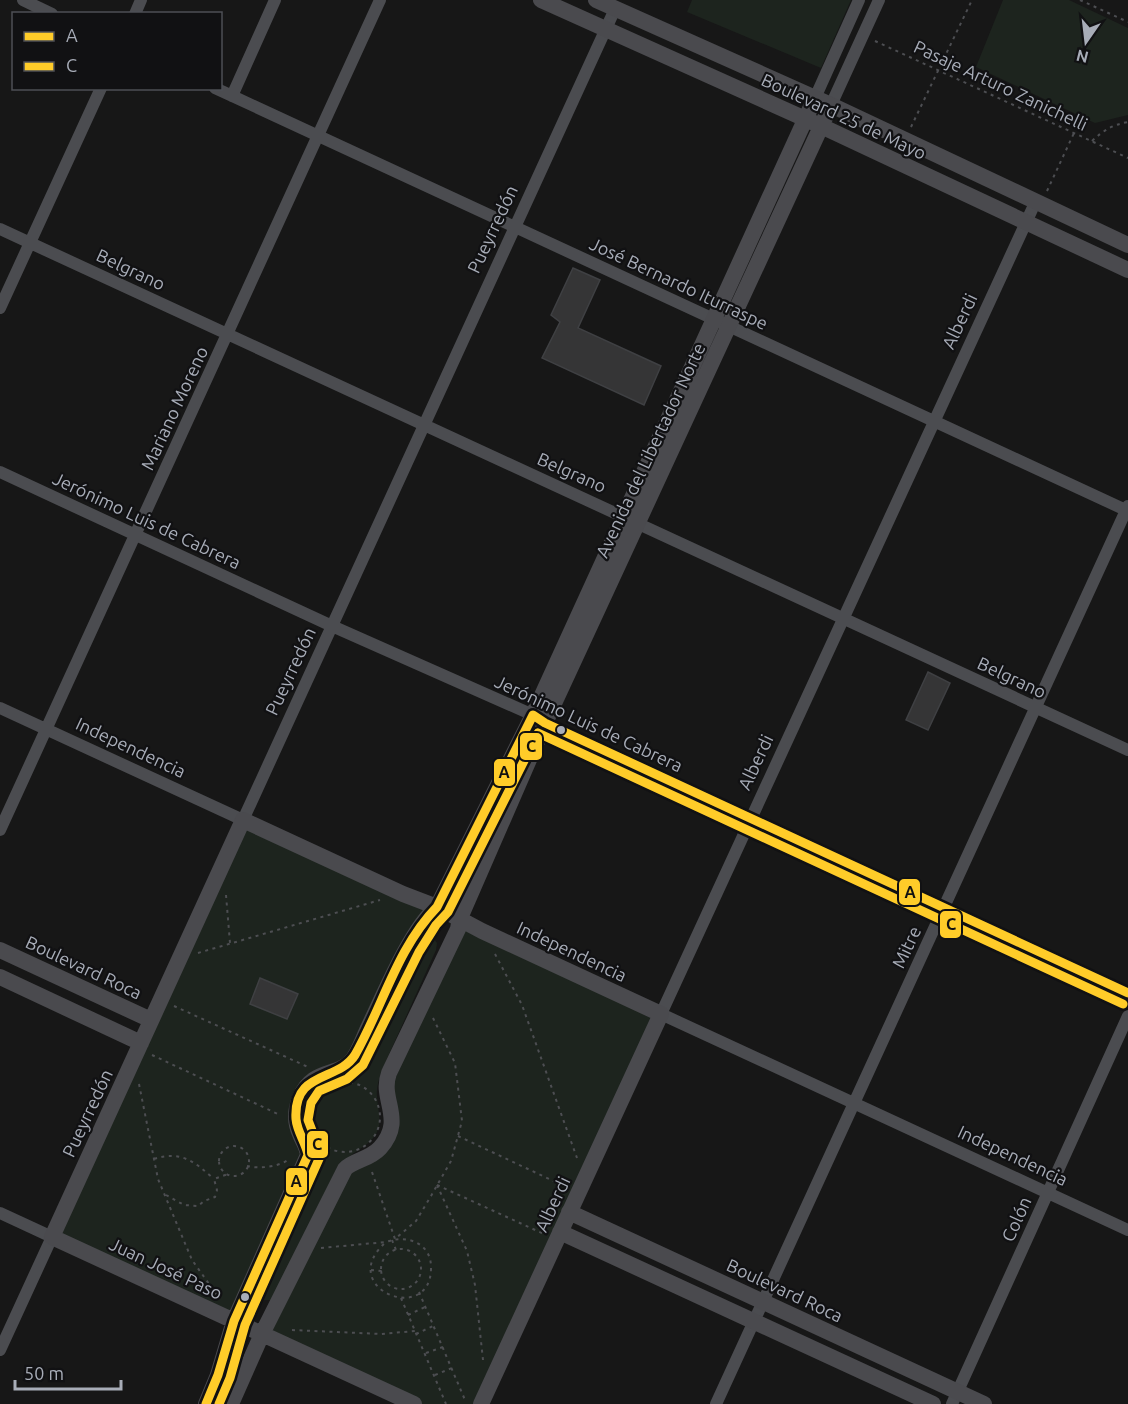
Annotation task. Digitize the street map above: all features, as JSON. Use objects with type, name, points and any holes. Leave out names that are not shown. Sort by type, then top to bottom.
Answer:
[{"type":"main road","name":"Boulevard 25 de Mayo","points":[[541,0],[821,126],[1128,270]]},
{"type":"main road","name":"Boulevard 25 de Mayo","points":[[596,0],[823,102],[1128,245]]},
{"type":"main road","name":"Avenida del Libertador Norte","points":[[722,322],[805,119],[823,102]]},
{"type":"main road","name":"Avenida del Libertador Norte","points":[[231,1404],[263,1331],[345,1169],[350,1164],[372,1155],[381,1147],[389,1133],[392,1109],[385,1083],[458,929],[460,918],[539,719],[722,322],[821,126],[823,102]]},
{"type":"main road","name":"Avenida del Libertador Norte","points":[[320,1076],[342,1069],[354,1057],[425,917],[437,907],[539,719]]},
{"type":"main road","name":"Independencia","points":[[243,820],[403,894],[437,907],[482,931],[661,1014]]},
{"type":"main road","name":"Pueyrredón","points":[[52,1237],[243,820]]},
{"type":"main road","name":"Boulevard Roca","points":[[0,950],[152,1020]]},
{"type":"main road","points":[[0,977],[140,1046]]},
{"type":"main road","name":"Alberdi","points":[[481,1404],[661,1014]]},
{"type":"main road","points":[[206,1404],[218,1375],[234,1321],[308,1155],[296,1122],[297,1108],[307,1086],[320,1076]]},
{"type":"main road","name":"Boulevard Roca","points":[[569,1212],[763,1302],[955,1398],[984,1404]]},
{"type":"main road","points":[[558,1236],[933,1404]]},
{"type":"main road","name":"Juan José Paso","points":[[52,1237],[234,1321],[263,1331],[414,1404]]},
{"type":"street","points":[[23,0],[48,12]]},
{"type":"street","points":[[232,96],[275,0]]},
{"type":"street","name":"Mariano Moreno","points":[[0,830],[380,0]]},
{"type":"street","name":"Avenida del Libertador Norte","points":[[823,102],[859,0]]},
{"type":"street","name":"Avenida del Libertador Norte","points":[[823,102],[862,35],[879,0]]},
{"type":"street","name":"Pueyrredón","points":[[243,820],[615,9]]},
{"type":"street","points":[[0,308],[100,90]]},
{"type":"street","name":"José Bernardo Iturraspe","points":[[219,90],[934,422],[1127,509]]},
{"type":"street","name":"Alberdi","points":[[661,1014],[1026,223],[1038,204]]},
{"type":"street","name":"Belgrano","points":[[0,229],[1128,750]]},
{"type":"street","name":"Jerónimo Luis de Cabrera","points":[[0,472],[1128,993]]},
{"type":"street","name":"Mitre","points":[[716,1404],[1127,509]]},
{"type":"street","name":"Independencia","points":[[0,708],[243,820]]},
{"type":"street","name":"Independencia","points":[[661,1014],[1128,1230]]},
{"type":"street","name":"Colón","points":[[955,1398],[1128,1016]]},
{"type":"street","name":"Juan José Paso","points":[[0,1213],[52,1237]]},
{"type":"street","name":"Pueyrredón","points":[[0,1350],[52,1237]]},
{"type":"path","points":[[905,141],[972,0]]},
{"type":"path","points":[[1080,0],[1128,22]]},
{"type":"path","name":"Pasaje Arturo Zanichelli","points":[[862,35],[1128,158]]},
{"type":"path","points":[[1092,141],[1114,124],[1128,122]]},
{"type":"path","points":[[1038,204],[1074,133]]},
{"type":"path","points":[[225,891],[230,944]]},
{"type":"path","points":[[180,958],[403,894]]},
{"type":"path","points":[[494,953],[522,1005],[582,1186]]},
{"type":"path","points":[[306,1248],[325,1249],[386,1242],[393,1239],[416,1221],[451,1161],[462,1121],[455,1063],[424,998]]},
{"type":"path","points":[[160,1000],[309,1067],[320,1076]]},
{"type":"path","points":[[140,1046],[296,1122]]},
{"type":"path","points":[[338,1082],[361,1085],[371,1092],[377,1102],[380,1114],[375,1137],[366,1146],[356,1151],[344,1153],[322,1145],[310,1126],[309,1114],[318,1093],[338,1082]]},
{"type":"path","points":[[139,1084],[158,1179],[192,1260],[220,1299]]},
{"type":"path","points":[[458,1136],[582,1186]]},
{"type":"path","points":[[248,1166],[257,1168],[283,1163],[306,1145]]},
{"type":"path","points":[[214,1179],[228,1174],[239,1174],[248,1166],[244,1150],[235,1146],[230,1146],[222,1152],[219,1161],[222,1170],[228,1174]]},
{"type":"path","points":[[154,1160],[171,1155],[193,1161],[214,1179],[217,1190],[215,1197],[198,1206],[184,1205],[165,1194]]},
{"type":"path","points":[[361,1161],[374,1173],[396,1251]]},
{"type":"path","points":[[438,1185],[558,1236]]},
{"type":"path","points":[[438,1185],[467,1251],[475,1285],[483,1363]]},
{"type":"path","points":[[386,1242],[373,1258],[371,1270],[377,1287],[393,1297],[414,1296],[428,1283],[431,1263],[428,1254],[414,1241],[404,1238],[393,1239]]},
{"type":"path","points":[[405,1250],[417,1257],[421,1269],[418,1279],[412,1286],[405,1289],[388,1284],[382,1271],[387,1255],[396,1251],[405,1250]]},
{"type":"path","points":[[371,1270],[382,1271]]},
{"type":"path","points":[[418,1279],[428,1283]]},
{"type":"path","points":[[393,1297],[396,1288]]},
{"type":"path","points":[[419,1292],[467,1404]]},
{"type":"path","points":[[401,1298],[446,1404]]},
{"type":"path","points":[[408,1315],[426,1307]]},
{"type":"path","points":[[263,1331],[381,1334],[415,1332],[434,1326]]},
{"type":"path","points":[[425,1354],[442,1347]]},
{"type":"path","points":[[434,1376],[452,1368]]},
{"type":"shaded area","points":[[692,0],[851,0],[821,68],[687,12]]},
{"type":"shaded area","points":[[1003,0],[1069,0],[1128,28],[1128,115],[1095,123],[976,67]]},
{"type":"shaded area","points":[[243,820],[437,907],[354,1057],[301,1096],[307,1147],[234,1321],[52,1237]]},
{"type":"shaded area","points":[[460,918],[661,1014],[481,1404],[414,1404],[262,1334],[345,1169],[381,1147],[388,1097]]},
{"type":"shaded area","points":[[423,935],[433,938],[437,943],[436,950],[381,1072],[377,1090],[380,1122],[377,1133],[367,1144],[348,1158],[272,1300],[262,1300],[256,1294],[257,1284],[314,1164],[317,1147],[309,1114],[314,1098],[323,1090],[348,1078],[360,1063],[415,942]]},
{"type":"building","points":[[573,268],[600,280],[578,328],[661,366],[644,405],[542,358],[560,322],[551,315]]},
{"type":"building","points":[[928,672],[950,683],[928,730],[906,720]]},
{"type":"building","points":[[260,978],[298,994],[287,1019],[250,1004]]},
{"type":"transit line","name":"A","points":[[206,1404],[218,1375],[234,1321],[308,1155],[296,1119],[297,1103],[302,1092],[309,1084],[338,1070],[355,1055],[401,959],[423,923],[437,907],[533,715],[545,723],[1128,993]]},
{"type":"transit line","name":"C","points":[[219,1404],[230,1378],[245,1325],[319,1159],[318,1146],[308,1120],[311,1103],[319,1091],[347,1079],[363,1065],[419,952],[436,925],[448,912],[538,733],[1123,1004]]}]
